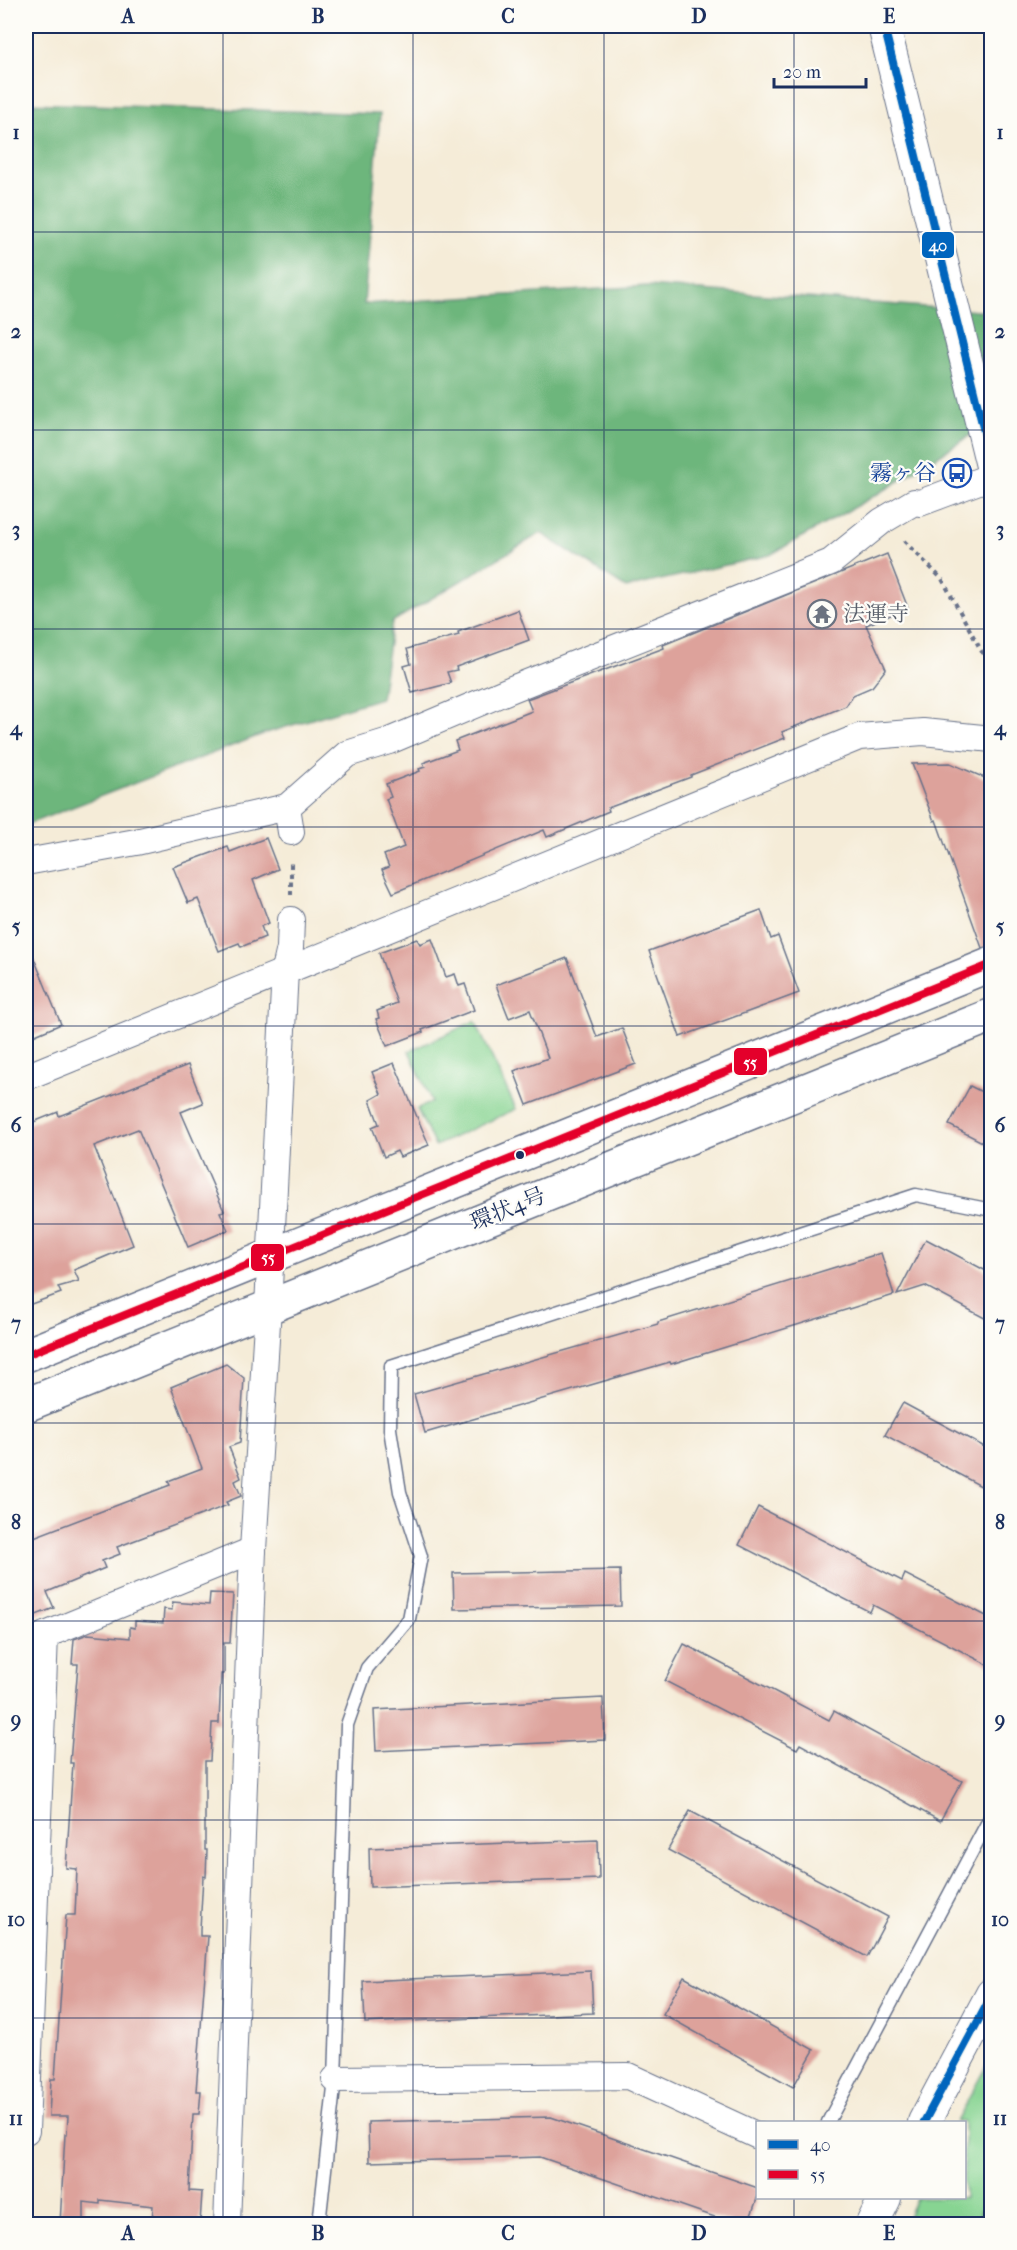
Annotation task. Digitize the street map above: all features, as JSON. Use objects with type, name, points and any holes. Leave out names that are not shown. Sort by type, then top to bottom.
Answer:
[{"type":"main road","name":"環状4号","points":[[26,1355],[992,964]]},
{"type":"main road","name":"環状4号","points":[[26,1405],[992,1015]]},
{"type":"street","points":[[884,26],[992,466]]},
{"type":"street","points":[[26,862],[136,842],[286,807],[347,754],[388,741],[544,676],[831,562],[882,521],[914,502],[920,503],[992,476]]},
{"type":"street","points":[[26,1077],[859,737],[923,732],[992,739]]},
{"type":"street","points":[[286,807],[291,832]]},
{"type":"street","points":[[227,2224],[253,1550],[285,970],[290,948],[291,920]]},
{"type":"street","points":[[26,2131],[35,1639],[253,1550]]},
{"type":"street","points":[[925,2121],[992,1994]]},
{"type":"street","points":[[335,2079],[628,2076],[756,2135]]},
{"type":"street","points":[[872,2224],[884,2199]]},
{"type":"lane","points":[[319,2224],[335,2079],[347,1725],[367,1668],[409,1619],[421,1557],[400,1492],[390,1429],[390,1366],[916,1195],[992,1210]]},
{"type":"lane","points":[[829,2121],[992,1814]]},
{"type":"path","points":[[902,540],[942,579],[982,652],[992,659]]},
{"type":"path","points":[[291,832],[291,920]]},
{"type":"green space","points":[[26,103],[380,114],[364,304],[648,286],[991,312],[991,422],[888,488],[770,555],[626,588],[541,533],[392,622],[381,698],[263,734],[26,825]]},
{"type":"green space","points":[[475,1021],[516,1109],[435,1146],[417,1109],[432,1102],[409,1051]]},
{"type":"green space","points":[[991,2057],[991,2224],[905,2224],[916,2199],[966,2199],[966,2121],[957,2121]]},
{"type":"green space","points":[[991,2175],[991,2224],[977,2224]]},
{"type":"building","points":[[887,554],[908,608],[866,625],[886,669],[872,687],[853,695],[846,706],[782,732],[785,738],[608,808],[609,811],[547,837],[544,830],[393,893],[382,870],[389,867],[384,855],[404,847],[386,799],[391,797],[386,784],[420,771],[419,769],[425,767],[423,763],[458,750],[455,741],[532,711],[527,699],[664,648],[663,645]]},
{"type":"building","points":[[518,610],[529,640],[456,667],[457,670],[447,672],[451,683],[412,693],[404,666],[411,664],[407,649],[459,635],[458,632]]},
{"type":"building","points":[[950,763],[992,781],[992,946],[982,948],[936,820],[934,821],[912,764]]},
{"type":"building","points":[[266,838],[278,869],[253,880],[269,923],[261,926],[265,937],[241,947],[239,943],[219,951],[198,899],[188,903],[173,867],[228,847],[230,852]]},
{"type":"building","points":[[761,910],[771,939],[778,936],[799,993],[680,1037],[649,951]]},
{"type":"building","points":[[26,939],[61,1024],[26,1039]]},
{"type":"building","points":[[417,939],[420,944],[432,939],[446,977],[455,974],[459,986],[465,984],[474,1010],[387,1046],[376,1019],[379,1018],[377,1011],[397,1003],[379,953]]},
{"type":"building","points":[[567,958],[597,1037],[622,1028],[636,1064],[527,1105],[514,1071],[548,1058],[530,1010],[509,1018],[496,985]]},
{"type":"building","points":[[394,1063],[429,1145],[400,1157],[397,1151],[384,1157],[372,1127],[379,1124],[370,1100],[381,1094],[372,1072]]},
{"type":"building","points":[[188,1065],[203,1103],[181,1112],[224,1211],[220,1212],[228,1230],[188,1247],[138,1129],[94,1146],[133,1245],[74,1270],[79,1281],[58,1287],[61,1293],[26,1306],[26,1125],[58,1112],[59,1116]]},
{"type":"building","points":[[970,1086],[992,1097],[992,1147],[949,1125]]},
{"type":"building","points":[[926,1239],[992,1274],[992,1322],[925,1286],[897,1295]]},
{"type":"building","points":[[881,1253],[894,1295],[671,1364],[670,1362],[425,1433],[414,1394],[658,1324],[658,1322]]},
{"type":"building","points":[[226,1364],[244,1378],[240,1443],[229,1447],[241,1478],[235,1481],[241,1496],[226,1502],[228,1505],[117,1547],[120,1554],[102,1561],[105,1568],[47,1592],[54,1608],[26,1619],[26,1540],[170,1485],[168,1481],[202,1468],[171,1387]]},
{"type":"building","points":[[903,1403],[992,1451],[992,1492],[885,1435]]},
{"type":"building","points":[[758,1507],[902,1581],[905,1574],[992,1619],[992,1667],[873,1605],[870,1612],[739,1545]]},
{"type":"building","points":[[620,1570],[621,1606],[454,1609],[453,1573]]},
{"type":"building","points":[[210,1593],[233,1594],[230,1643],[224,1643],[224,1674],[221,1674],[219,1723],[212,1723],[210,1761],[205,1761],[205,1850],[207,1850],[206,1877],[203,1876],[200,1936],[208,1936],[196,2091],[201,2091],[199,2114],[193,2114],[189,2191],[202,2192],[200,2224],[152,2224],[153,2206],[100,2200],[100,2204],[84,2202],[84,2224],[60,2224],[68,2116],[49,2116],[51,2079],[55,2079],[66,1915],[75,1915],[77,1869],[66,1868],[73,1763],[70,1763],[78,1664],[72,1664],[74,1639],[88,1634],[130,1638],[130,1627],[135,1628],[135,1621],[163,1623],[164,1609],[172,1610],[173,1602],[209,1605]]},
{"type":"building","points":[[684,1644],[829,1720],[834,1711],[962,1781],[940,1821],[800,1744],[797,1749],[665,1681]]},
{"type":"building","points":[[603,1698],[605,1740],[376,1751],[374,1710]]},
{"type":"building","points":[[690,1811],[888,1917],[867,1957],[668,1850]]},
{"type":"building","points":[[598,1840],[599,1879],[370,1887],[369,1848]]},
{"type":"building","points":[[591,1971],[593,2013],[365,2023],[363,1981]]},
{"type":"building","points":[[684,1977],[814,2050],[793,2087],[663,2014]]},
{"type":"building","points":[[551,2117],[756,2187],[757,2199],[748,2224],[735,2224],[540,2157],[369,2162],[368,2122]]},
{"type":"transit line","name":"40","points":[[884,26],[992,464]]},
{"type":"transit line","name":"55","points":[[26,1355],[992,964]]},
{"type":"transit line","name":"40","points":[[925,2121],[992,1995]]},
{"type":"place","name":"霧ヶ谷","points":[[957,473]]},
{"type":"place","name":"法運寺","points":[[822,614]]}]
